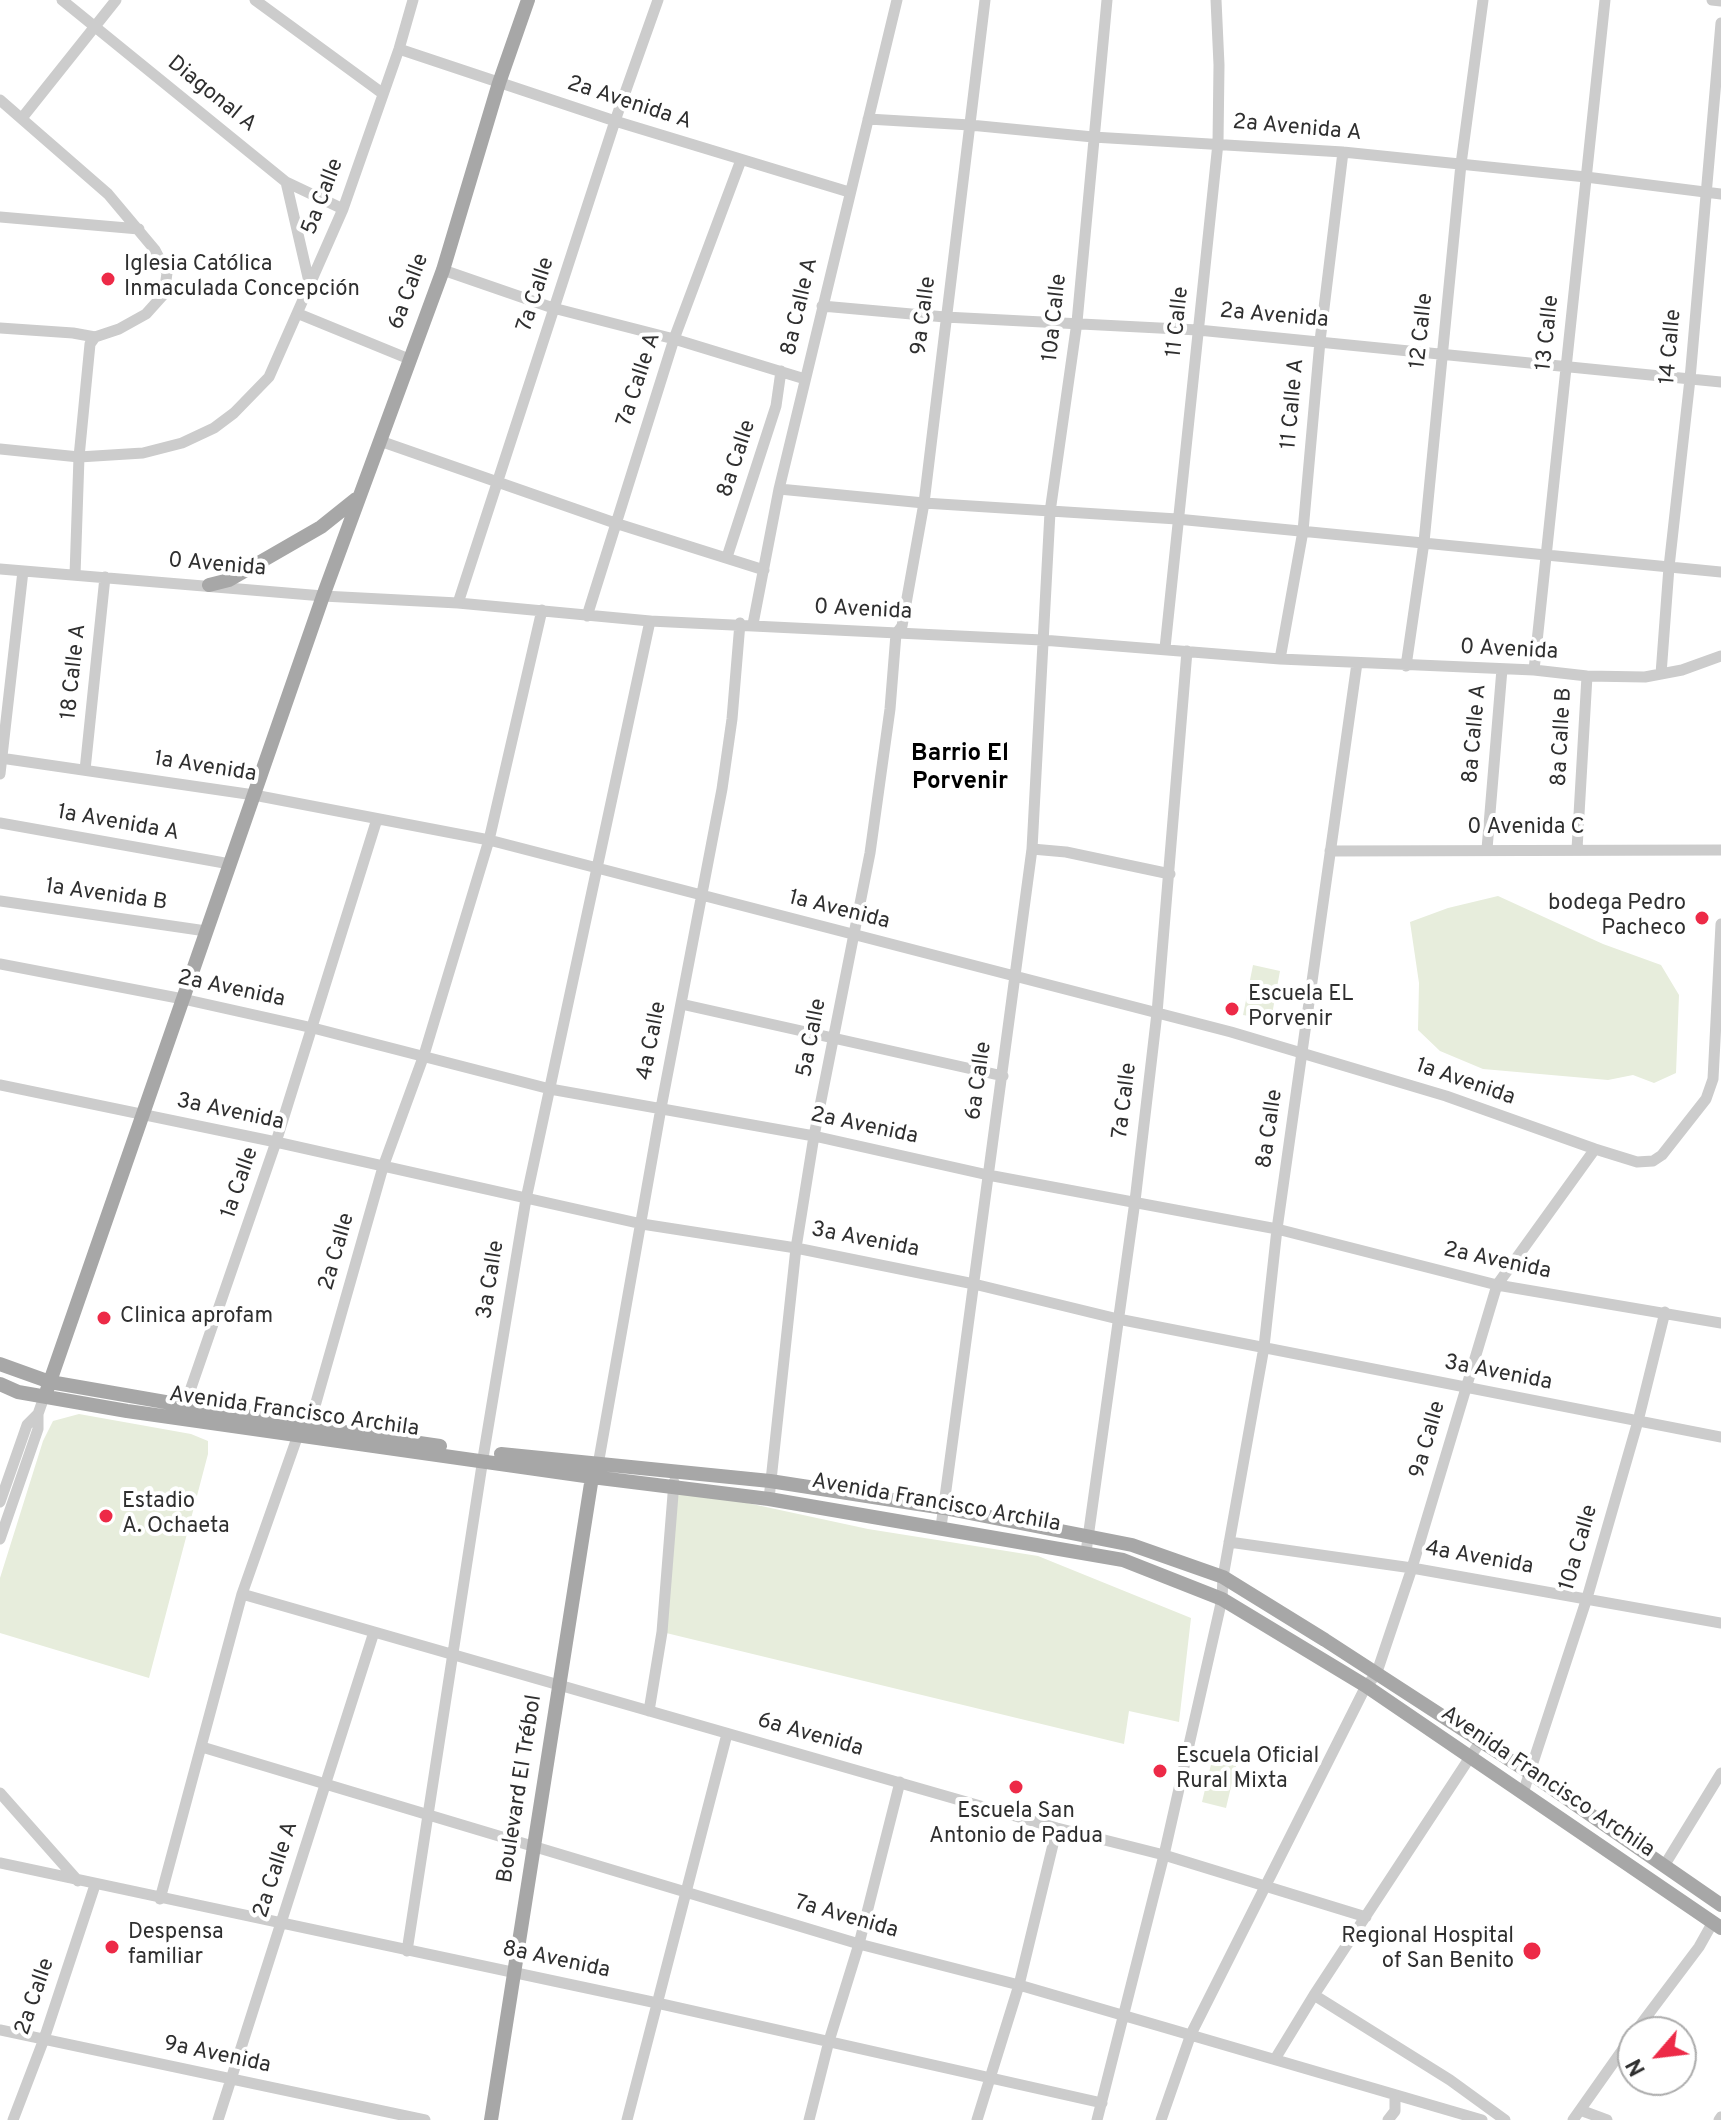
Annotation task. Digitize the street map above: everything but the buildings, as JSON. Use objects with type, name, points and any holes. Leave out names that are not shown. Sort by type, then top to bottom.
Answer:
[{"type":"main road","name":"6a Calle","points":[[44,1397],[358,497],[443,270],[499,83],[528,0]]},
{"type":"main road","points":[[209,585],[229,580],[321,527],[358,497]]},
{"type":"main road","name":"Avenida Francisco Archila","points":[[0,1364],[50,1382],[182,1412]]},
{"type":"main road","name":"Avenida Francisco Archila","points":[[0,1384],[18,1392],[44,1397],[182,1412],[595,1471],[673,1487],[769,1499],[1123,1560],[1222,1599],[1480,1742],[1721,1905]]},
{"type":"main road","name":"Avenida Francisco Archila","points":[[595,1471],[676,1470],[944,1508],[1132,1545],[1223,1577],[1371,1680],[1471,1757],[1717,1925]]},
{"type":"main road","name":"Boulevard El Trébol","points":[[491,2120],[595,1471]]},
{"type":"street","name":"Diagonal A","points":[[62,0],[286,182],[343,209]]},
{"type":"street","points":[[22,118],[116,0]]},
{"type":"street","points":[[255,0],[382,93]]},
{"type":"street","name":"5a Calle","points":[[79,457],[143,453],[182,443],[214,428],[234,413],[269,377],[343,209],[413,0]]},
{"type":"street","name":"7a Calle","points":[[458,603],[615,121],[658,0]]},
{"type":"street","name":"8a Calle A","points":[[753,624],[779,489],[897,0]]},
{"type":"street","name":"9a Calle","points":[[896,634],[902,626],[924,503],[985,0]]},
{"type":"street","name":"10a Calle","points":[[1042,640],[1050,512],[1077,322],[1107,0]]},
{"type":"street","name":"11 Calle","points":[[1165,648],[1218,143],[1216,0]]},
{"type":"street","name":"12 Calle","points":[[1406,666],[1424,542],[1461,164],[1483,0]]},
{"type":"street","name":"13 Calle","points":[[1534,670],[1605,0]]},
{"type":"street","points":[[1712,0],[1721,1]]},
{"type":"street","name":"14 Calle","points":[[1661,674],[1721,23]]},
{"type":"street","name":"2a Avenida A","points":[[399,49],[615,121],[849,192]]},
{"type":"street","points":[[0,100],[108,194],[139,229],[163,262],[167,273],[164,294],[146,314],[119,329],[95,337],[0,328]]},
{"type":"street","name":"2a Avenida A","points":[[868,119],[1343,152],[1721,194]]},
{"type":"street","name":"11 Calle A","points":[[1280,659],[1303,531],[1320,341],[1343,152]]},
{"type":"street","name":"7a Calle A","points":[[587,616],[674,339],[741,160]]},
{"type":"street","points":[[286,182],[310,286]]},
{"type":"street","points":[[0,217],[139,229]]},
{"type":"street","points":[[443,270],[553,308],[674,339],[805,379]]},
{"type":"street","name":"2a Avenida","points":[[822,306],[945,317],[1198,330],[1721,382]]},
{"type":"street","points":[[299,314],[409,359]]},
{"type":"street","points":[[75,575],[87,353],[95,337]]},
{"type":"street","name":"8a Calle","points":[[727,557],[776,406],[781,371]]},
{"type":"street","points":[[380,441],[615,523],[764,570]]},
{"type":"street","points":[[0,449],[79,457]]},
{"type":"street","points":[[779,489],[924,503],[1177,519],[1721,572]]},
{"type":"street","name":"0 Avenida","points":[[0,569],[323,596],[458,603],[650,621],[1042,640],[1280,659],[1534,670],[1587,676],[1645,677],[1721,656]]},
{"type":"street","points":[[0,774],[23,571]]},
{"type":"street","name":"18 Calle A","points":[[85,770],[105,577]]},
{"type":"street","name":"2a Calle","points":[[160,1899],[242,1594],[303,1431],[383,1167],[424,1055],[489,840],[542,610]]},
{"type":"street","name":"3a Calle","points":[[407,1951],[526,1199],[650,621]]},
{"type":"street","name":"4a Calle","points":[[595,1471],[728,747],[740,623]]},
{"type":"street","name":"5a Calle","points":[[769,1499],[796,1248],[814,1136],[870,853],[896,634]]},
{"type":"street","name":"6a Calle","points":[[941,1527],[1032,849],[1042,640]]},
{"type":"street","name":"7a Calle","points":[[1086,1552],[1135,1201],[1157,1013],[1187,651]]},
{"type":"street","name":"8a Calle","points":[[1097,2120],[1164,1855],[1222,1599],[1223,1577],[1264,1347],[1277,1229],[1357,663]]},
{"type":"street","name":"8a Calle A","points":[[1487,849],[1502,669]]},
{"type":"street","name":"8a Calle B","points":[[1577,849],[1587,676]]},
{"type":"street","name":"1a Avenida","points":[[0,758],[254,795],[489,840],[1302,1053],[1446,1096],[1637,1162],[1653,1161],[1662,1155],[1706,1099],[1713,1079],[1721,924]]},
{"type":"street","name":"1a Calle","points":[[182,1412],[276,1142],[377,819]]},
{"type":"street","name":"1a Avenida A","points":[[0,823],[230,864]]},
{"type":"street","points":[[1032,849],[1066,852],[1170,874]]},
{"type":"street","name":"0 Avenida C","points":[[1330,851],[1721,850]]},
{"type":"street","name":"1a Avenida B","points":[[0,901],[206,931]]},
{"type":"street","name":"2a Avenida","points":[[0,964],[313,1028],[550,1089],[814,1136],[988,1175],[1277,1229],[1497,1285],[1721,1323]]},
{"type":"street","points":[[681,1004],[1003,1076]]},
{"type":"street","name":"3a Avenida","points":[[0,1085],[276,1142],[642,1224],[796,1248],[974,1284],[1118,1319],[1721,1437]]},
{"type":"street","name":"9a Calle","points":[[1161,2120],[1191,2034],[1371,1680],[1412,1568],[1497,1285],[1595,1149]]},
{"type":"street","name":"10a Calle","points":[[1523,1793],[1587,1598],[1638,1421],[1665,1312]]},
{"type":"street","points":[[0,1539],[38,1429],[38,1414],[44,1397]]},
{"type":"street","points":[[0,1502],[27,1425],[38,1414]]},
{"type":"street","points":[[649,1711],[662,1632],[676,1470]]},
{"type":"street","name":"4a Avenida","points":[[1229,1542],[1412,1568],[1721,1623]]},
{"type":"street","name":"6a Avenida","points":[[242,1594],[1057,1828],[1164,1855],[1366,1917]]},
{"type":"street","name":"2a Calle A","points":[[218,2120],[374,1632]]},
{"type":"street","points":[[627,2120],[727,1734]]},
{"type":"street","points":[[1275,2059],[1480,1742]]},
{"type":"street","name":"7a Avenida","points":[[202,1747],[859,1944],[1191,2034],[1395,2095],[1453,2117],[1482,2120]]},
{"type":"street","points":[[1664,1866],[1721,1773]]},
{"type":"street","points":[[809,2120],[859,1944],[900,1782]]},
{"type":"street","points":[[0,1793],[79,1881]]},
{"type":"street","points":[[977,2120],[1019,1985],[1057,1828]]},
{"type":"street","name":"8a Avenida","points":[[0,1863],[657,2003],[1102,2103]]},
{"type":"street","name":"2a Calle","points":[[13,2120],[44,2039],[95,1885]]},
{"type":"street","points":[[1647,2016],[1717,1925]]},
{"type":"street","points":[[1314,1995],[1450,2080],[1505,2120]]},
{"type":"street","name":"9a Avenida","points":[[0,2030],[231,2080],[367,2114],[425,2120]]},
{"type":"street","points":[[1607,2120],[1577,2115],[1617,2058]]},
{"type":"street","points":[[1388,2120],[1395,2111],[1395,2095]]},
{"type":"green space","points":[[1498,896],[1603,944],[1661,965],[1679,995],[1676,1073],[1654,1083],[1633,1075],[1608,1080],[1483,1069],[1440,1051],[1418,1030],[1419,983],[1410,922],[1448,908]]},
{"type":"green space","points":[[1253,965],[1280,971],[1271,1020],[1243,1015]]},
{"type":"green space","name":"Estadio A. Ochaeta","points":[[79,1414],[191,1434],[208,1441],[208,1454],[149,1678],[0,1633],[0,1578],[43,1441],[53,1421]]},
{"type":"green space","points":[[673,1487],[868,1529],[1038,1556],[1191,1618],[1179,1722],[1129,1711],[1124,1744],[662,1632]]},
{"type":"green space","points":[[1213,1756],[1237,1762],[1226,1808],[1202,1802]]},
{"type":"place","name":"Iglesia Católica Inmaculada Concepción","points":[[108,279]]},
{"type":"place","name":"bodega Pedro Pacheco","points":[[1702,918]]},
{"type":"place","name":"Escuela EL Porvenir","points":[[1232,1009]]},
{"type":"place","name":"Clinica aprofam","points":[[104,1318]]},
{"type":"place","name":"Estadio A. Ochaeta","points":[[106,1516]]},
{"type":"place","name":"Escuela Oficial Rural Mixta","points":[[1160,1771]]},
{"type":"place","name":"Escuela San Antonio de Padua","points":[[1016,1787]]},
{"type":"place","name":"Despensa familiar","points":[[112,1947]]},
{"type":"place","name":"Regional Hospital of San Benito","points":[[1532,1951]]},
{"type":"district","name":"Barrio El Porvenir","points":[[960,769]]}]
